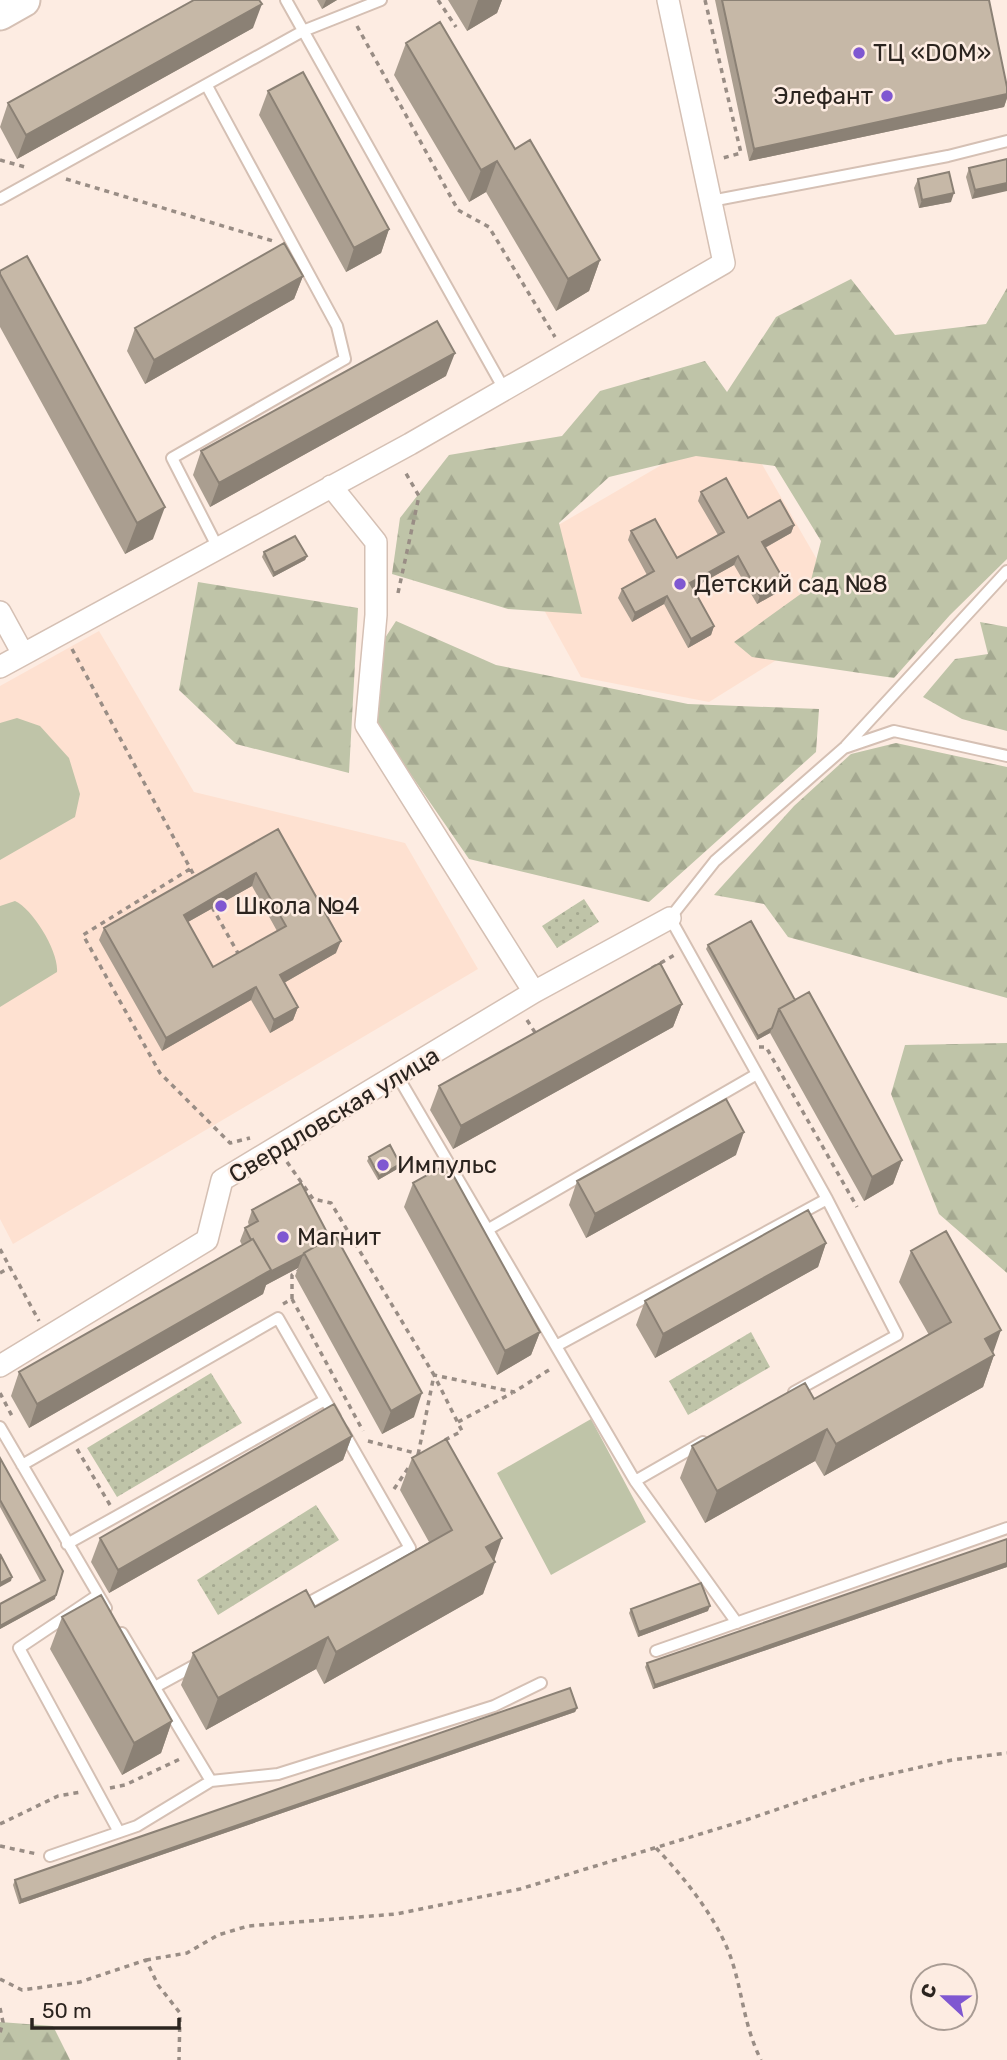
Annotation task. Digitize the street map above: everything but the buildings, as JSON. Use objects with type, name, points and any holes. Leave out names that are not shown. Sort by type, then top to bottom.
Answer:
[{"type":"main road","points":[[0,13],[23,0]]},
{"type":"street","points":[[0,667],[331,486],[724,263],[668,0]]},
{"type":"street","points":[[331,486],[376,542],[376,615],[366,725],[534,992]]},
{"type":"street","points":[[0,612],[23,654]]},
{"type":"street","name":"Свердловская улица","points":[[0,1366],[207,1240],[222,1180],[534,992],[670,918]]},
{"type":"lane","points":[[286,0],[504,389]]},
{"type":"lane","points":[[0,199],[303,31],[381,0]]},
{"type":"lane","points":[[207,86],[337,326],[345,359],[172,458],[218,548]]},
{"type":"lane","points":[[711,201],[948,156],[1007,141]]},
{"type":"lane","points":[[778,1401],[897,1335],[827,1199],[670,918],[715,861],[844,748],[1007,571]]},
{"type":"lane","points":[[844,748],[894,731],[1007,756]]},
{"type":"lane","points":[[488,1230],[757,1074]]},
{"type":"lane","points":[[397,1075],[635,1480],[737,1623]]},
{"type":"lane","points":[[556,1346],[827,1199]]},
{"type":"lane","points":[[22,1465],[278,1318],[410,1548],[288,1614]]},
{"type":"lane","points":[[67,1544],[325,1400]]},
{"type":"lane","points":[[0,1427],[67,1544],[211,1781]]},
{"type":"lane","points":[[635,1480],[718,1434]]},
{"type":"lane","points":[[656,1651],[1007,1528]]},
{"type":"lane","points":[[99,1595],[19,1648],[119,1832]]},
{"type":"lane","points":[[155,1687],[216,1654]]},
{"type":"lane","points":[[50,1856],[137,1826],[211,1781],[278,1774],[494,1706],[541,1683]]},
{"type":"path","points":[[438,0],[456,27]]},
{"type":"path","points":[[705,0],[741,153],[725,158]]},
{"type":"path","points":[[350,12],[458,210],[489,227],[558,342]]},
{"type":"path","points":[[0,160],[273,242]]},
{"type":"path","points":[[71,647],[197,880]]},
{"type":"path","points":[[190,869],[83,935],[160,1073],[230,1143],[254,1137]]},
{"type":"path","points":[[210,903],[242,961]]},
{"type":"path","points":[[526,1018],[537,1036]]},
{"type":"path","points":[[285,1160],[313,1199],[331,1203],[434,1375],[418,1455],[393,1490],[386,1478]]},
{"type":"path","points":[[332,1251],[352,1239]]},
{"type":"path","points":[[0,1249],[40,1324]]},
{"type":"path","points":[[0,1273],[10,1268]]},
{"type":"path","points":[[302,1269],[292,1275],[292,1299],[374,1453]]},
{"type":"path","points":[[281,1306],[292,1299]]},
{"type":"path","points":[[458,1422],[514,1392]]},
{"type":"path","points":[[0,1393],[17,1427]]},
{"type":"path","points":[[335,1418],[351,1409]]},
{"type":"path","points":[[70,1437],[117,1516]]},
{"type":"path","points":[[0,1979],[22,1990],[80,1982],[146,1960],[187,1952],[218,1935],[248,1926],[396,1914],[520,1889],[656,1848],[863,1780],[952,1760],[1007,1753]]},
{"type":"path","points":[[0,1824],[58,1796],[125,1785]]},
{"type":"path","points":[[656,1848],[690,1884],[732,1959],[748,2035],[761,2060]]},
{"type":"path","points":[[1,1849],[50,1856]]},
{"type":"path","points":[[146,1960],[158,1986],[180,2012],[180,2059]]},
{"type":"path","points":[[0,2008],[3,2022],[0,2033]]},
{"type":"shaded area","name":"Детский сад №8","points":[[737,421],[849,615],[709,702],[581,677],[512,552]]},
{"type":"shaded area","name":"Школа №4","points":[[99,631],[194,792],[405,843],[478,969],[13,1244],[0,1219],[0,686]]},
{"type":"green space","points":[[851,279],[895,335],[986,324],[1007,288],[1007,559],[950,615],[894,678],[752,657],[734,642],[809,588],[821,541],[775,466],[696,456],[609,477],[559,523],[582,614],[508,609],[392,574],[400,518],[449,455],[562,436],[600,391],[705,361],[727,392],[776,317]]},
{"type":"green space","points":[[198,582],[358,608],[349,773],[236,744],[179,690]]},
{"type":"green space","points":[[396,621],[496,665],[688,704],[819,709],[816,752],[649,902],[469,859],[376,724],[385,638]]},
{"type":"green space","points":[[980,622],[1007,627],[1007,731],[962,719],[923,697],[955,659],[988,654]]},
{"type":"green space","points":[[17,718],[40,726],[69,758],[80,794],[75,817],[0,860],[0,723]]},
{"type":"green space","points":[[896,743],[1007,767],[1007,998],[788,937],[764,904],[714,895],[794,806],[851,754]]},
{"type":"green space","points":[[584,899],[599,922],[557,948],[542,926]]},
{"type":"green space","points":[[15,901],[29,913],[43,932],[54,954],[57,972],[0,1007],[0,906]]},
{"type":"green space","points":[[1007,1043],[1007,1273],[939,1214],[891,1094],[905,1045]]},
{"type":"green space","points":[[751,1332],[770,1367],[688,1415],[669,1381]]},
{"type":"green space","points":[[211,1373],[242,1423],[117,1497],[87,1448]]},
{"type":"green space","points":[[591,1419],[646,1522],[551,1575],[497,1473]]},
{"type":"green space","points":[[316,1505],[339,1540],[218,1615],[197,1580]]},
{"type":"green space","points":[[0,2022],[53,2026],[70,2060],[0,2060]]},
{"type":"place","name":"ТЦ «DOM»","points":[[859,53]]},
{"type":"place","name":"Элефант","points":[[887,96]]},
{"type":"place","name":"Детский сад №8","points":[[680,584]]},
{"type":"place","name":"Школа №4","points":[[221,906]]},
{"type":"place","name":"Импульс","points":[[383,1165]]},
{"type":"place","name":"Магнит","points":[[283,1237]]}]
